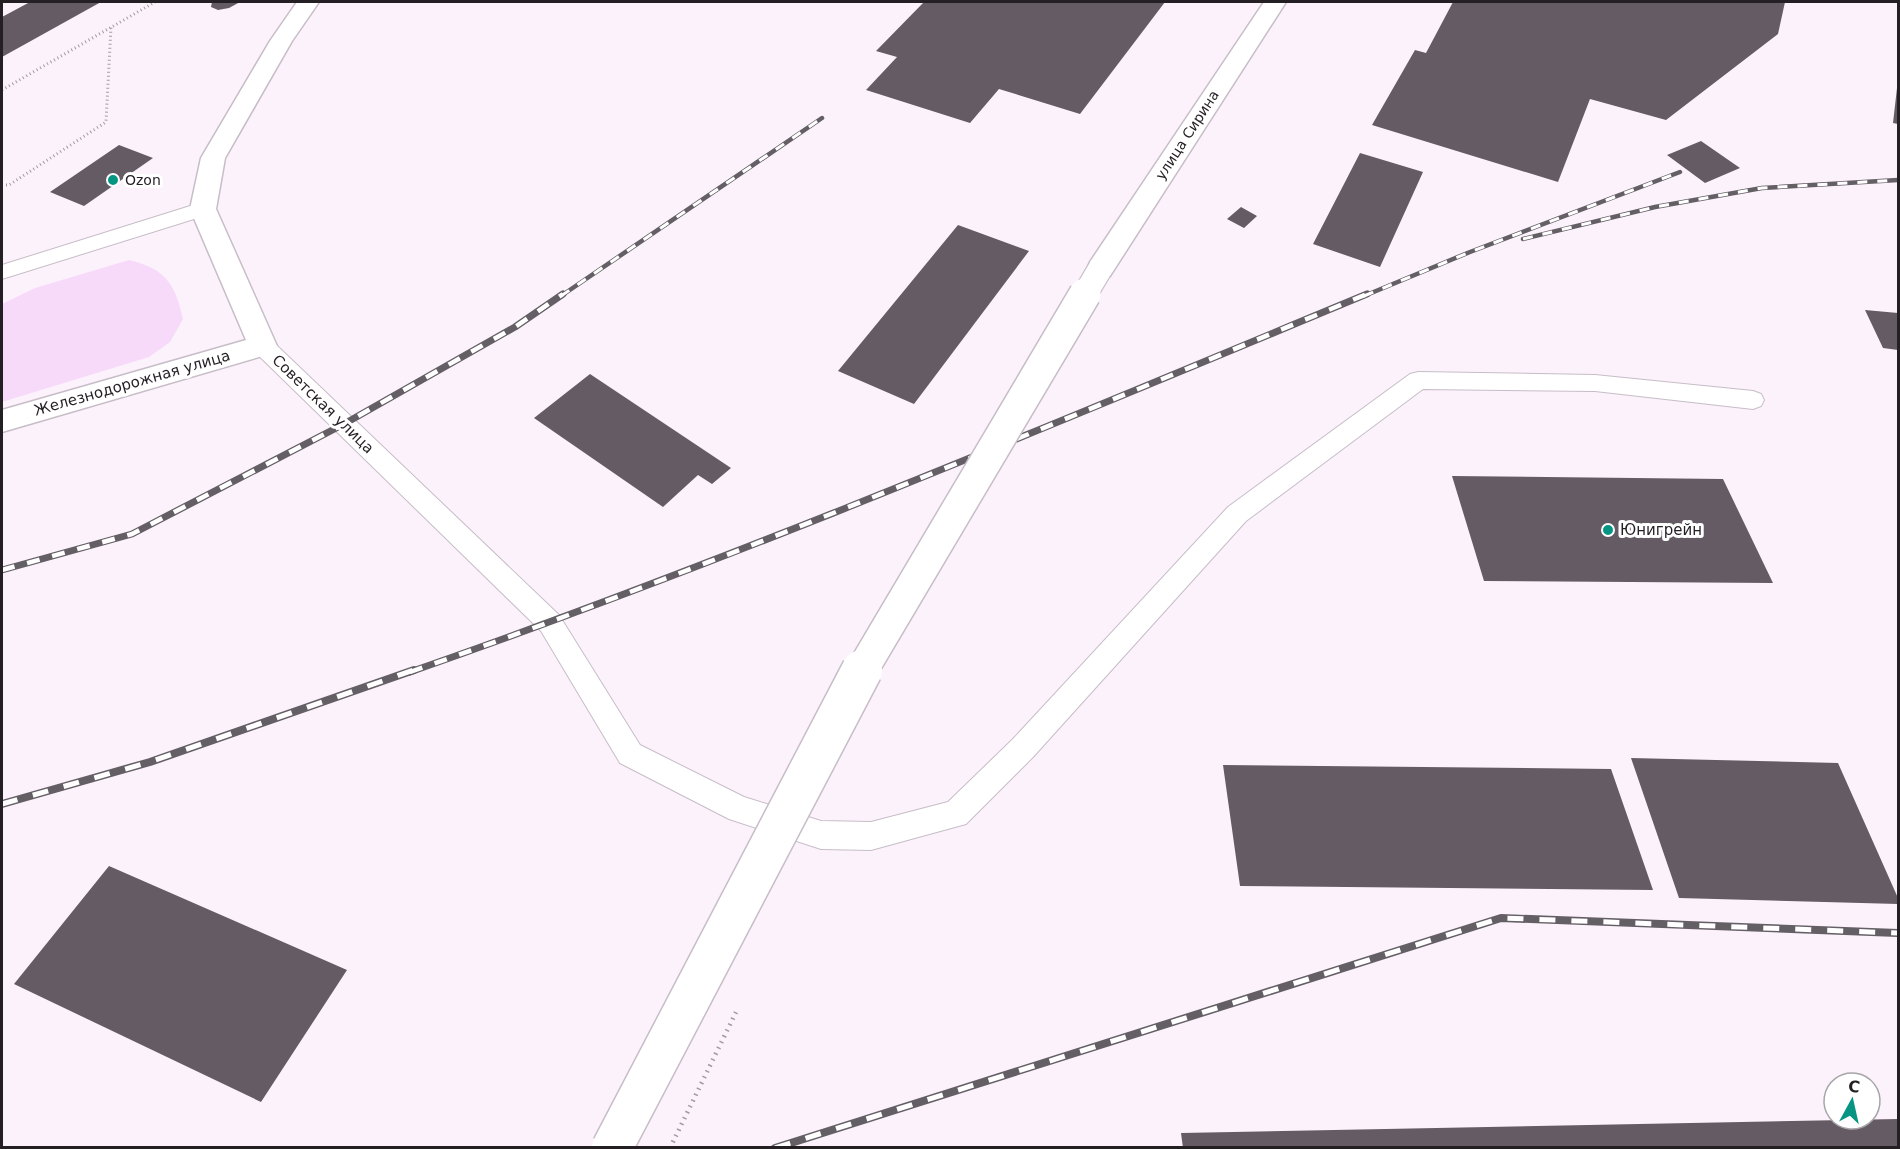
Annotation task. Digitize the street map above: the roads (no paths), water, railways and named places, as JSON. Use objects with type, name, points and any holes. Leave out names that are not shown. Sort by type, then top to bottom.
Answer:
[{"type":"street","points":[[203,209],[213,158],[281,41],[308,2]]},
{"type":"street","name":"улица Сирина","points":[[612,1148],[859,675],[1100,268],[1275,2]]},
{"type":"street","name":"Советская улица","points":[[203,209],[263,346]]},
{"type":"street","name":"Железнодорожная улица","points":[[2,421],[263,346]]},
{"type":"lane","points":[[2,272],[203,209]]},
{"type":"lane","name":"Советская улица","points":[[263,346],[550,623],[630,754],[739,809],[821,835],[871,836],[956,814],[1023,748],[1237,514],[1418,380],[1595,383],[1753,400]]},
{"type":"railway","points":[[561,296],[822,118]]},
{"type":"railway","points":[[1364,296],[1470,252],[1680,172]]},
{"type":"railway","points":[[1523,239],[1655,207],[1762,188],[1898,180]]},
{"type":"railway","points":[[2,570],[132,534],[344,424],[515,327],[563,294]]},
{"type":"railway","points":[[410,672],[652,584],[891,490],[1367,294]]},
{"type":"railway","points":[[2,804],[150,762],[414,670]]},
{"type":"railway","points":[[775,1148],[1501,918],[1898,933]]},
{"type":"place","name":"Ozon","points":[[113,180]]},
{"type":"place","name":"Юнигрейн","points":[[1608,530]]}]
